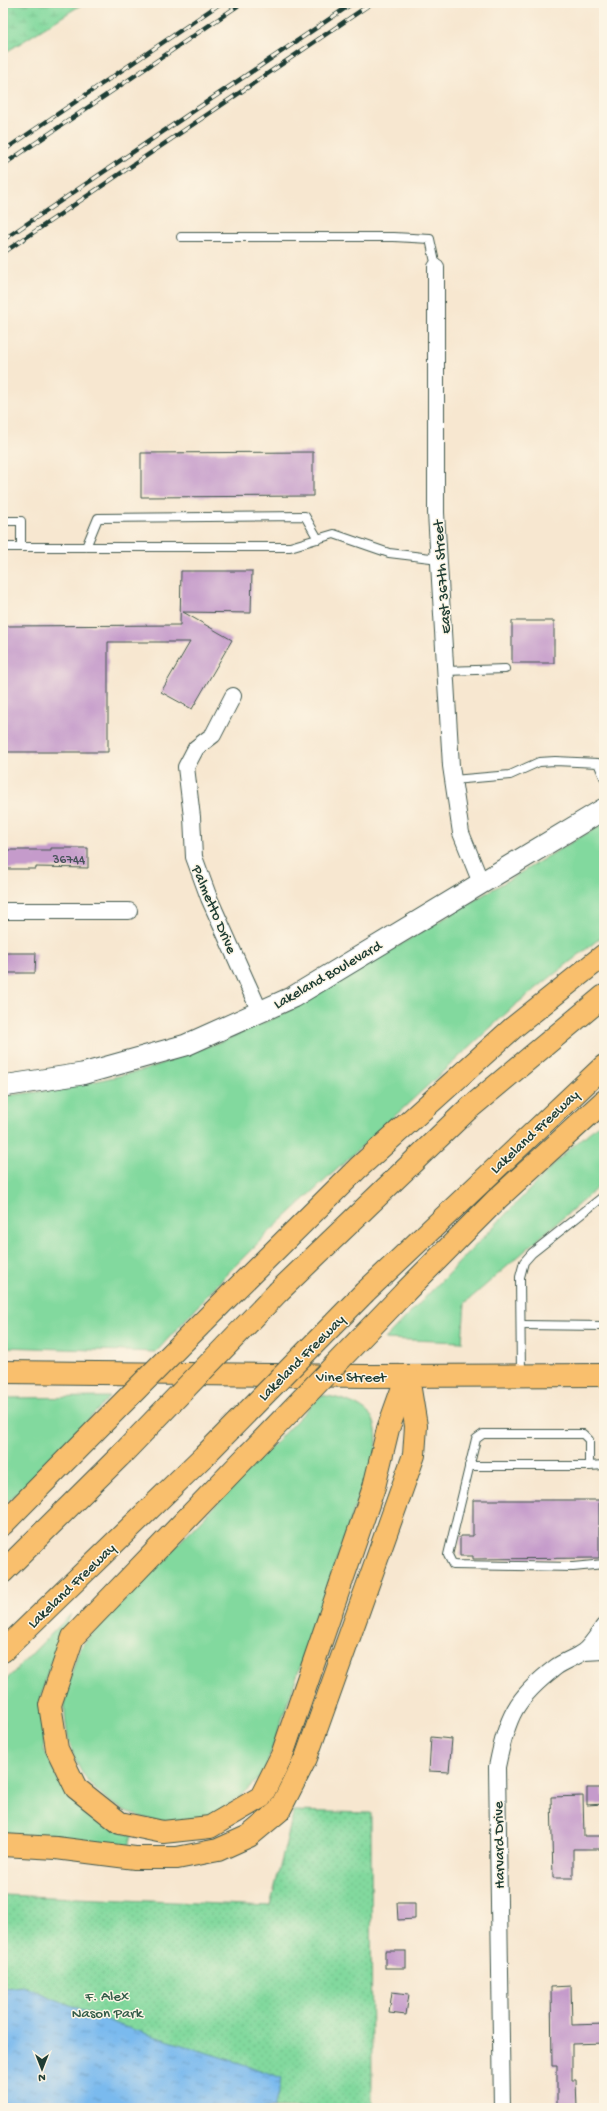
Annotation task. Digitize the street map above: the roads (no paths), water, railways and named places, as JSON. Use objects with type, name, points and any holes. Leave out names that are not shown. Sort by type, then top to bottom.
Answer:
[{"type":"main road","points":[[3,1524],[234,1291],[370,1157],[514,1027],[604,955]]},
{"type":"main road","points":[[3,1572],[120,1455],[279,1291],[466,1111],[604,996]]},
{"type":"main road","name":"Lakeland Freeway","points":[[3,1652],[204,1456],[365,1292],[604,1066]]},
{"type":"main road","points":[[407,1376],[388,1429],[374,1487],[282,1755],[261,1797],[210,1827],[163,1832],[120,1823],[76,1788],[57,1749],[50,1705],[73,1637],[497,1198],[604,1101]]},
{"type":"main road","name":"Vine Street","points":[[3,1372],[407,1376],[604,1375]]},
{"type":"main road","points":[[3,1845],[56,1848],[135,1858],[177,1858],[218,1850],[242,1838],[279,1811],[306,1758],[414,1455],[416,1426],[407,1376]]},
{"type":"street","name":"East 367th Street","points":[[436,267],[436,513],[453,780],[461,833],[481,883]]},
{"type":"street","name":"Palmetto Drive","points":[[232,696],[213,735],[196,748],[186,767],[192,817],[194,857],[209,898],[260,1012]]},
{"type":"street","name":"Lakeland Boulevard","points":[[3,1086],[82,1074],[186,1045],[293,997],[604,809]]},
{"type":"street","points":[[3,911],[129,911]]},
{"type":"street","name":"Harvard Drive","points":[[502,2108],[496,1767],[504,1732],[516,1706],[537,1682],[558,1666],[584,1652],[604,1626]]},
{"type":"street","points":[[584,1652],[604,1651]]},
{"type":"lane","points":[[182,237],[394,237],[430,239],[436,267]]},
{"type":"lane","points":[[86,547],[98,518],[305,516],[318,539]]},
{"type":"lane","points":[[3,521],[21,521],[21,547]]},
{"type":"lane","points":[[3,547],[290,547],[334,534],[389,553],[440,559]]},
{"type":"lane","points":[[446,671],[505,668]]},
{"type":"lane","points":[[453,780],[510,775],[538,762],[555,761],[598,763],[604,777]]},
{"type":"lane","points":[[522,1376],[520,1277],[524,1262],[532,1253],[604,1196]]},
{"type":"lane","points":[[521,1325],[604,1326]]},
{"type":"lane","points":[[589,1466],[589,1440],[583,1434],[483,1434],[476,1439],[448,1555],[453,1565],[573,1567],[604,1564]]},
{"type":"lane","points":[[469,1466],[604,1465]]},
{"type":"water","points":[[23,1986],[122,2026],[246,2065],[282,2078],[274,2108],[3,2108],[3,1988]]},
{"type":"railway","points":[[3,151],[221,3]]},
{"type":"railway","points":[[3,165],[242,3]]},
{"type":"railway","points":[[3,240],[353,3]]},
{"type":"railway","points":[[3,253],[372,3]]},
{"type":"park label","name":"F. Alex Nason Park","points":[[107,2004]]}]
